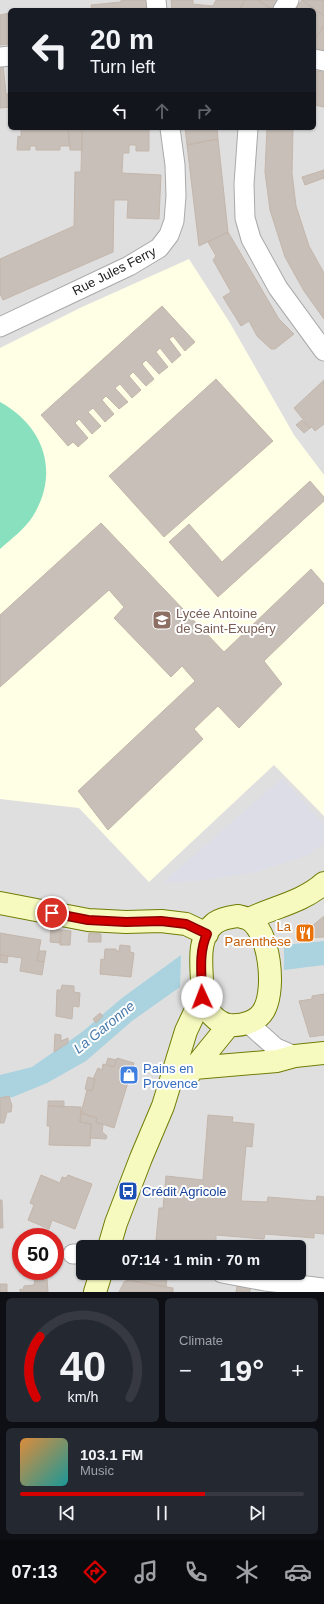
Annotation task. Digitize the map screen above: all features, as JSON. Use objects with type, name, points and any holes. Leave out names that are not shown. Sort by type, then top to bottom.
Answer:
[{"type":"main road","points":[[249,919],[292,902],[316,890],[324,883]]},
{"type":"main road","points":[[0,903],[88,920],[126,922],[161,921],[186,924],[207,934]]},
{"type":"main road","points":[[163,1106],[194,1068],[239,1024],[258,1017],[265,1009],[268,997],[269,979],[268,951],[260,930],[249,919],[238,916],[226,918],[215,923],[202,943],[201,953],[202,997],[207,1009],[216,1019],[239,1024]]},
{"type":"main road","points":[[111,1240],[141,1158],[163,1106],[186,1031],[202,997]]},
{"type":"main road","points":[[194,1068],[277,1061],[295,1056],[324,1053]]},
{"type":"main road","points":[[95,1292],[99,1280]]},
{"type":"street","name":"Rue Jules Ferry","points":[[0,327],[129,266],[159,248],[169,235],[174,221],[176,196],[175,165],[170,130]]},
{"type":"street","points":[[248,130],[244,184],[245,218],[250,239],[278,288],[324,350]]},
{"type":"street","points":[[239,1024],[276,1048],[295,1056]]},
{"type":"street","points":[[260,1280],[324,1288]]},
{"type":"shaded area","points":[[0,0],[324,0],[324,1292],[0,1292]]},
{"type":"shaded area","name":"Lycée Antoine de Saint-Exupéry","points":[[189,259],[230,323],[294,435],[324,475],[324,816],[274,765],[149,882],[79,808],[0,799],[0,348],[82,307]]},
{"type":"shaded area","points":[[282,778],[324,824],[324,843],[309,855],[256,872],[200,881],[162,883]]},
{"type":"green space","points":[[0,402],[15,412],[28,424],[37,437],[43,452],[46,467],[45,483],[41,499],[33,516],[22,530],[0,549]]},
{"type":"water","points":[[324,941],[324,965],[284,970],[284,945]]},
{"type":"water","name":"La Garonne","points":[[181,955],[180,987],[132,1021],[86,1061],[47,1083],[13,1097],[0,1100],[0,1075],[32,1067],[82,1032],[122,998]]},
{"type":"building","points":[[121,0],[147,0],[148,8],[92,8],[91,5],[121,2]]},
{"type":"building","points":[[171,0],[193,0],[193,4],[202,5],[201,8],[172,8]]},
{"type":"building","points":[[216,0],[245,0],[240,8],[201,8],[202,5],[213,6]]},
{"type":"building","points":[[245,0],[257,0],[270,8],[240,8]]},
{"type":"building","points":[[257,0],[278,0],[273,8]]},
{"type":"building","points":[[302,0],[313,8],[296,8]]},
{"type":"building","points":[[302,0],[324,0],[324,16],[316,10],[316,8],[313,8]]},
{"type":"building","points":[[316,10],[324,16],[324,25],[316,38]]},
{"type":"building","points":[[8,13],[8,44],[0,45],[0,15]]},
{"type":"building","points":[[324,25],[324,51],[316,49],[316,38]]},
{"type":"building","points":[[3,64],[6,94],[8,94],[8,107],[0,108],[0,65]]},
{"type":"building","points":[[316,71],[324,72],[324,107],[316,105]]},
{"type":"building","points":[[21,130],[68,130],[70,146],[60,146],[60,150],[36,150],[36,146],[30,146],[30,150],[17,150],[18,136],[21,137]]},
{"type":"building","points":[[68,130],[82,130],[82,150],[70,150]]},
{"type":"building","points":[[82,130],[149,130],[149,151],[136,151],[136,145],[129,145],[129,153],[123,153],[122,173],[161,175],[159,219],[127,218],[128,200],[114,200],[113,252],[3,300],[0,294],[0,259],[74,226],[75,172],[81,172]]},
{"type":"building","points":[[185,130],[217,130],[218,139],[187,145]]},
{"type":"building","points":[[267,130],[293,130],[292,173],[296,206],[309,246],[324,273],[324,319],[304,291],[285,257],[270,210],[265,172]]},
{"type":"building","points":[[218,139],[228,232],[199,246],[187,145]]},
{"type":"building","points":[[324,170],[324,178],[305,185],[302,177]]},
{"type":"building","points":[[228,232],[279,319],[294,334],[275,349],[271,349],[257,336],[249,321],[241,326],[223,297],[231,292],[213,260],[216,256],[208,242]]},
{"type":"building","points":[[162,306],[195,342],[185,351],[173,336],[169,339],[181,355],[172,363],[160,348],[156,352],[168,367],[159,374],[146,360],[142,364],[154,379],[146,386],[133,372],[129,376],[141,390],[132,398],[120,384],[115,388],[128,402],[119,409],[106,396],[102,400],[114,414],[105,422],[93,408],[88,412],[101,426],[92,434],[79,419],[75,423],[88,438],[78,447],[73,442],[68,446],[41,415]]},
{"type":"building","points":[[216,379],[273,441],[164,537],[109,476]]},
{"type":"building","points":[[324,380],[324,424],[315,431],[312,427],[310,428],[294,408]]},
{"type":"building","points":[[302,420],[310,428],[304,433],[296,425]]},
{"type":"building","points":[[310,481],[324,497],[324,501],[218,597],[169,542],[189,524],[222,562]]},
{"type":"building","points":[[101,523],[224,652],[311,569],[324,584],[324,603],[264,661],[282,684],[239,728],[218,706],[194,729],[203,739],[108,830],[78,791],[195,681],[182,666],[171,677],[114,618],[124,607],[109,590],[0,687],[0,615]]},
{"type":"building","points":[[324,916],[324,937],[296,938],[307,923],[311,927]]},
{"type":"building","points":[[51,928],[61,930],[60,943],[50,942]]},
{"type":"building","points":[[61,930],[71,931],[70,945],[60,945]]},
{"type":"building","points":[[0,933],[41,940],[37,961],[44,962],[42,975],[20,971],[22,958],[0,955]]},
{"type":"building","points":[[89,933],[101,934],[101,942],[88,942]]},
{"type":"building","points":[[120,945],[130,946],[130,952],[134,953],[131,977],[100,974],[101,959],[104,960],[105,949],[116,949],[116,951],[119,951]]},
{"type":"building","points":[[39,951],[46,951],[44,962],[37,961]]},
{"type":"building","points":[[0,955],[8,956],[7,963],[0,962]]},
{"type":"building","points":[[62,985],[74,986],[74,992],[80,993],[79,1007],[73,1006],[72,1019],[56,1016],[57,990],[61,990]]},
{"type":"building","points":[[324,994],[324,1035],[310,1037],[299,1001],[312,999],[312,996]]},
{"type":"building","points":[[100,1013],[103,1016],[96,1023],[93,1019]]},
{"type":"building","points":[[55,1034],[61,1035],[61,1041],[68,1038],[68,1043],[54,1052]]},
{"type":"building","points":[[108,1058],[116,1060],[114,1067],[106,1064]]},
{"type":"building","points":[[117,1058],[134,1063],[114,1128],[96,1122],[97,1118],[81,1113],[87,1090],[92,1091],[95,1079],[93,1079],[98,1068],[102,1070],[103,1064],[114,1067]]},
{"type":"building","points":[[88,1077],[95,1079],[92,1091],[85,1089]]},
{"type":"building","points":[[9,1096],[12,1106],[11,1112],[7,1112],[4,1123],[0,1123],[0,1098]]},
{"type":"building","points":[[48,1101],[64,1101],[64,1107],[48,1106]]},
{"type":"building","points":[[48,1106],[81,1107],[80,1122],[91,1124],[90,1146],[49,1145],[50,1126],[47,1126]]},
{"type":"building","points":[[81,1113],[97,1118],[96,1122],[103,1125],[102,1132],[107,1136],[106,1139],[90,1138],[91,1124],[80,1122]]},
{"type":"building","points":[[208,1115],[233,1117],[232,1122],[254,1124],[252,1147],[246,1146],[241,1201],[267,1202],[268,1197],[316,1201],[317,1196],[324,1197],[324,1234],[314,1233],[314,1238],[265,1234],[264,1239],[216,1235],[216,1240],[156,1240],[159,1208],[163,1208],[166,1176],[203,1180]]},
{"type":"building","points":[[41,1175],[60,1183],[62,1177],[66,1178],[68,1175],[92,1184],[75,1229],[52,1220],[49,1228],[47,1228],[28,1220],[34,1205],[30,1203]]},
{"type":"building","points":[[0,1200],[2,1200],[3,1228],[0,1228]]},
{"type":"building","points":[[35,1280],[47,1280],[48,1292],[20,1292],[20,1289],[23,1290],[24,1286],[34,1285]]},
{"type":"building","points":[[128,1280],[173,1288],[173,1292],[119,1292],[124,1282]]},
{"type":"building","points":[[132,1280],[167,1280],[166,1287]]},
{"type":"building","points":[[0,1284],[7,1284],[7,1292],[0,1292]]},
{"type":"building","points":[[237,1286],[250,1288],[250,1292],[236,1292]]},
{"type":"place","name":"Lycée Antoine de Saint-Exupéry","points":[[162,620]]},
{"type":"place","name":"La Parenthèse","points":[[305,933]]},
{"type":"place","name":"Pains en Provence","points":[[129,1075]]},
{"type":"place","name":"Crédit Agricole","points":[[128,1191]]},
{"type":"route","points":[[52,913],[88,920],[126,922],[161,921],[186,924],[207,934],[202,943],[201,953],[202,997]]}]
